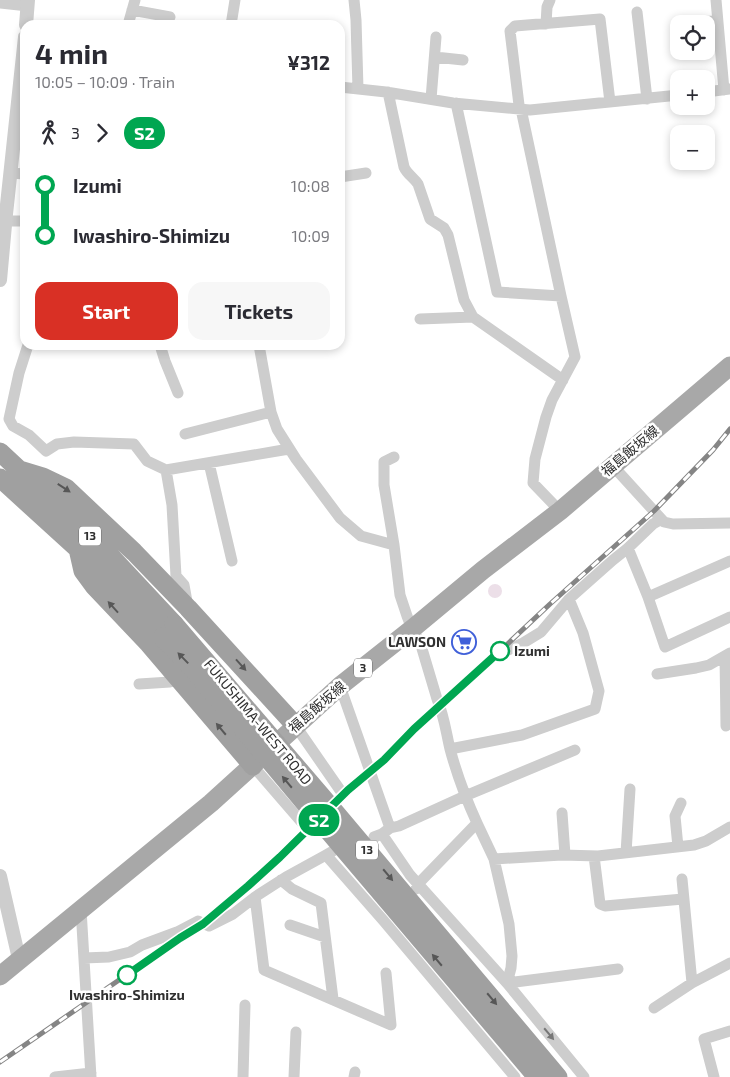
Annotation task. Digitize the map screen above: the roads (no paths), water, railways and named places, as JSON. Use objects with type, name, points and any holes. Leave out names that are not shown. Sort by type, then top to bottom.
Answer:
[{"type":"highway","name":"FUKUSHIMA-WEST ROAD","points":[[0,452],[103,548],[168,631],[194,670],[537,1077]]},
{"type":"highway","points":[[20,470],[43,477],[66,488],[134,552],[295,725]]},
{"type":"highway","name":"FUKUSHIMA-WEST ROAD","points":[[0,478],[168,631],[316,790],[558,1077]]},
{"type":"highway","points":[[78,549],[83,571],[94,586],[149,644],[252,766]]},
{"type":"main road","name":"福島飯坂線","points":[[0,976],[211,803],[340,686],[483,570],[560,511],[730,366]]},
{"type":"street","points":[[232,20],[235,0]]},
{"type":"street","points":[[354,0],[358,89]]},
{"type":"street","points":[[546,24],[547,8],[550,0]]},
{"type":"street","points":[[716,0],[717,21],[727,90]]},
{"type":"street","points":[[0,3],[28,3],[26,20]]},
{"type":"street","points":[[129,20],[133,5],[170,17]]},
{"type":"street","points":[[637,12],[647,99]]},
{"type":"street","points":[[560,511],[533,482],[533,476],[535,459],[552,400],[575,357],[522,109],[519,105],[510,31],[515,26],[600,19],[610,102]]},
{"type":"street","points":[[431,99],[436,37]]},
{"type":"street","points":[[434,57],[463,60]]},
{"type":"street","points":[[345,88],[388,92],[456,103],[530,110],[670,96]]},
{"type":"street","points":[[388,92],[404,167],[418,184],[430,219],[444,228],[448,235],[464,300],[473,318]]},
{"type":"street","points":[[456,103],[497,292],[561,296]]},
{"type":"street","points":[[0,280],[4,216],[20,109]]},
{"type":"street","points":[[11,173],[20,174]]},
{"type":"street","points":[[345,176],[366,173]]},
{"type":"street","points":[[4,216],[20,220]]},
{"type":"street","points":[[420,319],[473,318],[563,380]]},
{"type":"street","points":[[26,350],[19,373],[9,419],[13,426],[29,435],[46,451],[57,444],[74,442],[134,444],[147,461],[166,470],[289,450]]},
{"type":"street","points":[[162,350],[178,393]]},
{"type":"street","points":[[260,350],[271,412],[277,429],[289,450],[340,518],[361,536],[394,545]]},
{"type":"street","points":[[185,434],[271,412]]},
{"type":"street","points":[[394,457],[384,462],[384,485],[400,595],[412,628],[420,642],[465,796],[494,859],[510,932],[512,956],[511,968],[506,983]]},
{"type":"street","points":[[209,462],[232,561]]},
{"type":"street","points":[[613,466],[660,520],[664,522],[673,524],[730,523]]},
{"type":"street","points":[[166,470],[172,505],[176,576],[184,585],[188,608]]},
{"type":"street","points":[[506,651],[541,632],[569,599],[653,524],[660,520]]},
{"type":"street","points":[[628,548],[648,597],[665,647],[730,618]]},
{"type":"street","points":[[648,597],[730,560]]},
{"type":"street","points":[[450,749],[522,735],[595,709],[598,691],[583,633],[569,599]]},
{"type":"street","points":[[657,674],[702,667],[727,655],[726,726]]},
{"type":"street","points":[[139,684],[179,680]]},
{"type":"street","points":[[340,686],[382,833],[417,886],[506,983],[584,1077]]},
{"type":"street","points":[[295,725],[340,790]]},
{"type":"street","points":[[382,833],[575,750]]},
{"type":"street","points":[[252,766],[304,825]]},
{"type":"street","points":[[626,853],[630,788]]},
{"type":"street","points":[[678,847],[675,816],[681,803]]},
{"type":"street","points":[[562,812],[565,855]]},
{"type":"street","points":[[417,886],[478,823]]},
{"type":"street","points":[[494,859],[565,855],[594,856],[694,845],[706,841],[730,826]]},
{"type":"street","points":[[84,958],[109,957],[130,952],[198,921],[209,926],[233,914],[282,880],[330,853],[515,1077]]},
{"type":"street","points":[[594,856],[600,904],[604,906],[683,899]]},
{"type":"street","points":[[0,876],[3,904],[19,960]]},
{"type":"street","points":[[682,879],[692,983]]},
{"type":"street","points":[[282,880],[292,889],[321,902],[332,999]]},
{"type":"street","points":[[255,897],[264,970],[391,1025],[386,973]]},
{"type":"street","points":[[55,1077],[91,1075],[81,909]]},
{"type":"street","points":[[290,925],[325,937]]},
{"type":"street","points":[[654,1008],[692,983],[730,963]]},
{"type":"street","points":[[506,983],[618,970]]},
{"type":"street","points":[[243,1077],[245,1005]]},
{"type":"street","points":[[714,1077],[704,1039],[730,1031]]},
{"type":"street","points":[[294,1077],[296,1032]]},
{"type":"railway","points":[[0,1062],[203,924],[249,886],[349,790],[384,761],[414,729],[654,511],[713,450],[730,429]]},
{"type":"train","name":"S2","points":[[127,975],[203,924],[248,886],[348,790],[384,760],[414,729],[500,651]]},
{"type":"place","name":"LAWSON","points":[[464,642]]},
{"type":"place","name":"Izumi","points":[[500,651]]},
{"type":"place","name":"Iwashiro-Shimizu","points":[[127,975]]}]
